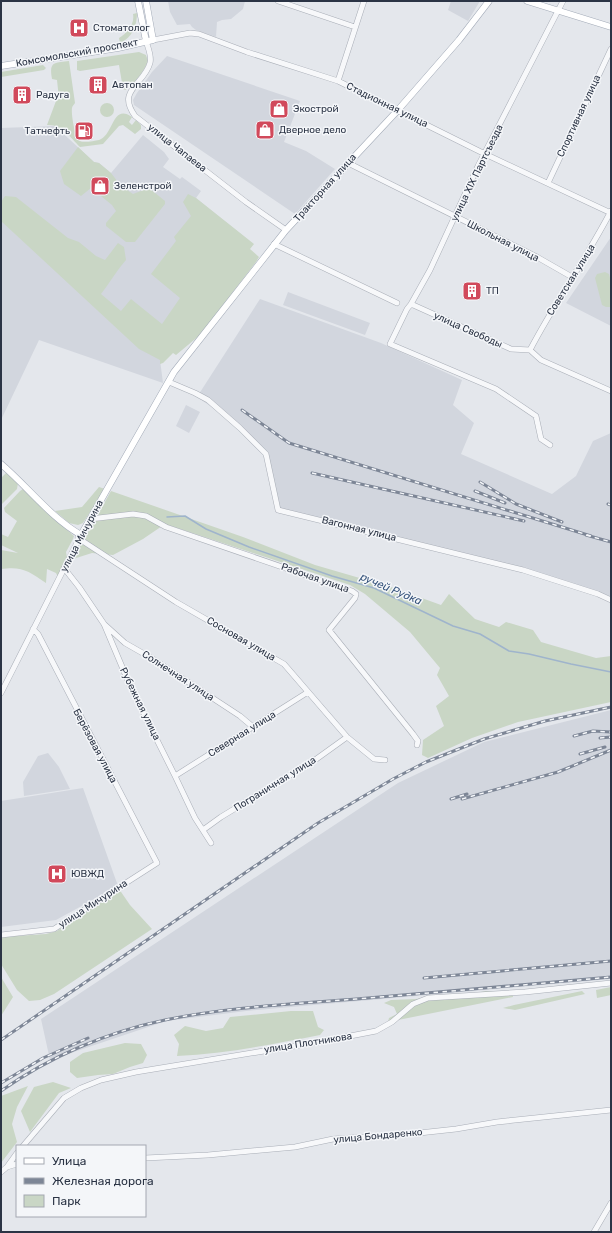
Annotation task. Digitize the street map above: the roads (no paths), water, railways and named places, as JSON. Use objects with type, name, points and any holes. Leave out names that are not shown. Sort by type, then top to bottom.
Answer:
[{"type":"main road","points":[[138,1],[146,41]]},
{"type":"main road","points":[[146,1],[153,40]]},
{"type":"main road","name":"Тракторная улица","points":[[169,382],[174,372],[274,244],[398,110],[459,40],[489,1]]},
{"type":"main road","points":[[527,1],[611,27]]},
{"type":"main road","name":"Комсомольский проспект","points":[[1,66],[118,48],[153,40]]},
{"type":"main road","name":"улица Мичурина","points":[[80,536],[169,382]]},
{"type":"main road","points":[[1,464],[48,509],[80,536]]},
{"type":"street","points":[[278,1],[355,27]]},
{"type":"street","points":[[338,81],[364,1]]},
{"type":"street","name":"улица XIX Партсъезда","points":[[550,445],[541,439],[536,416],[496,389],[390,344],[408,308],[430,270],[485,154],[563,1]]},
{"type":"street","name":"Стадионная улица","points":[[153,40],[190,33],[199,34],[247,52],[338,81],[485,154],[611,212]]},
{"type":"street","name":"улица Чапаева","points":[[146,41],[150,55],[150,62],[128,98],[129,107],[135,116],[246,202],[286,230]]},
{"type":"street","name":"Спортивная улица","points":[[548,183],[611,49]]},
{"type":"street","name":"Школьная улица","points":[[348,163],[537,257],[572,277]]},
{"type":"street","name":"Советская улица","points":[[530,350],[541,328],[596,240],[611,212]]},
{"type":"street","points":[[274,244],[397,303]]},
{"type":"street","name":"улица Свободы","points":[[411,304],[511,349],[530,350]]},
{"type":"street","points":[[530,350],[541,360],[611,391]]},
{"type":"street","name":"Вагонная улица","points":[[169,382],[208,400],[240,428],[266,454],[278,510],[523,570],[598,594],[611,600]]},
{"type":"street","name":"Рабочая улица","points":[[90,519],[133,514],[146,516],[166,527],[352,591],[356,594],[355,598],[329,630],[413,734],[418,741],[417,745]]},
{"type":"street","name":"улица Мичурина","points":[[1,693],[80,536]]},
{"type":"street","name":"Сосновая улица","points":[[80,536],[176,602],[284,664],[347,737],[374,759],[384,760]]},
{"type":"street","name":"Рубежная улица","points":[[64,568],[104,624],[131,688],[195,818],[211,843]]},
{"type":"street","name":"Солнечная улица","points":[[104,624],[125,643],[153,659],[240,716],[253,727]]},
{"type":"street","name":"Берёзовая улица","points":[[33,629],[38,634],[157,863]]},
{"type":"street","name":"Северная улица","points":[[175,776],[308,692]]},
{"type":"street","name":"Пограничная улица","points":[[203,830],[315,760],[347,737]]},
{"type":"street","name":"улица Мичурина","points":[[1,935],[54,929],[157,863]]},
{"type":"street","name":"улица Плотникова","points":[[24,1145],[64,1098],[81,1088],[101,1080],[144,1070],[319,1042],[376,1031],[392,1022],[413,1004],[428,998],[525,992],[611,984]]},
{"type":"street","name":"улица Бондаренко","points":[[146,1158],[208,1155],[295,1147],[333,1139],[410,1134],[456,1129],[498,1122],[611,1110]]},
{"type":"street","points":[[1,1172],[7,1167],[16,1154]]},
{"type":"street","points":[[7,1167],[16,1164]]},
{"type":"street","points":[[594,1232],[611,1203]]},
{"type":"waterway","name":"ручей Рудка","points":[[167,517],[185,516],[206,529],[249,547],[332,576],[374,588],[453,626],[480,634],[509,651],[611,672]]},
{"type":"railway","points":[[242,410],[289,443],[591,536]]},
{"type":"railway","points":[[312,473],[524,521]]},
{"type":"railway","points":[[480,482],[516,504],[562,522]]},
{"type":"railway","points":[[475,491],[505,503]]},
{"type":"railway","points":[[586,535],[611,542]]},
{"type":"railway","points":[[1,1040],[318,823],[393,779],[426,762],[484,739],[545,721],[611,707]]},
{"type":"railway","points":[[574,736],[593,731],[611,732]]},
{"type":"railway","points":[[600,738],[611,737]]},
{"type":"railway","points":[[580,754],[605,747]]},
{"type":"railway","points":[[462,799],[558,772],[611,750]]},
{"type":"railway","points":[[451,799],[467,794]]},
{"type":"railway","points":[[424,978],[611,961]]},
{"type":"railway","points":[[1,1091],[39,1067],[79,1047],[122,1031],[165,1020],[260,1006],[611,977]]},
{"type":"railway","points":[[1,1083],[43,1058],[88,1038]]},
{"type":"place","name":"Стоматолог","points":[[79,28]]},
{"type":"place","name":"Автопан","points":[[98,85]]},
{"type":"place","name":"Радуга","points":[[22,95]]},
{"type":"place","name":"Экострой","points":[[279,109]]},
{"type":"place","name":"Дверное дело","points":[[265,130]]},
{"type":"place","name":"Татнефть","points":[[84,131]]},
{"type":"place","name":"Зеленстрой","points":[[100,186]]},
{"type":"place","name":"ТП","points":[[472,291]]},
{"type":"place","name":"ЮВЖД","points":[[57,874]]}]
